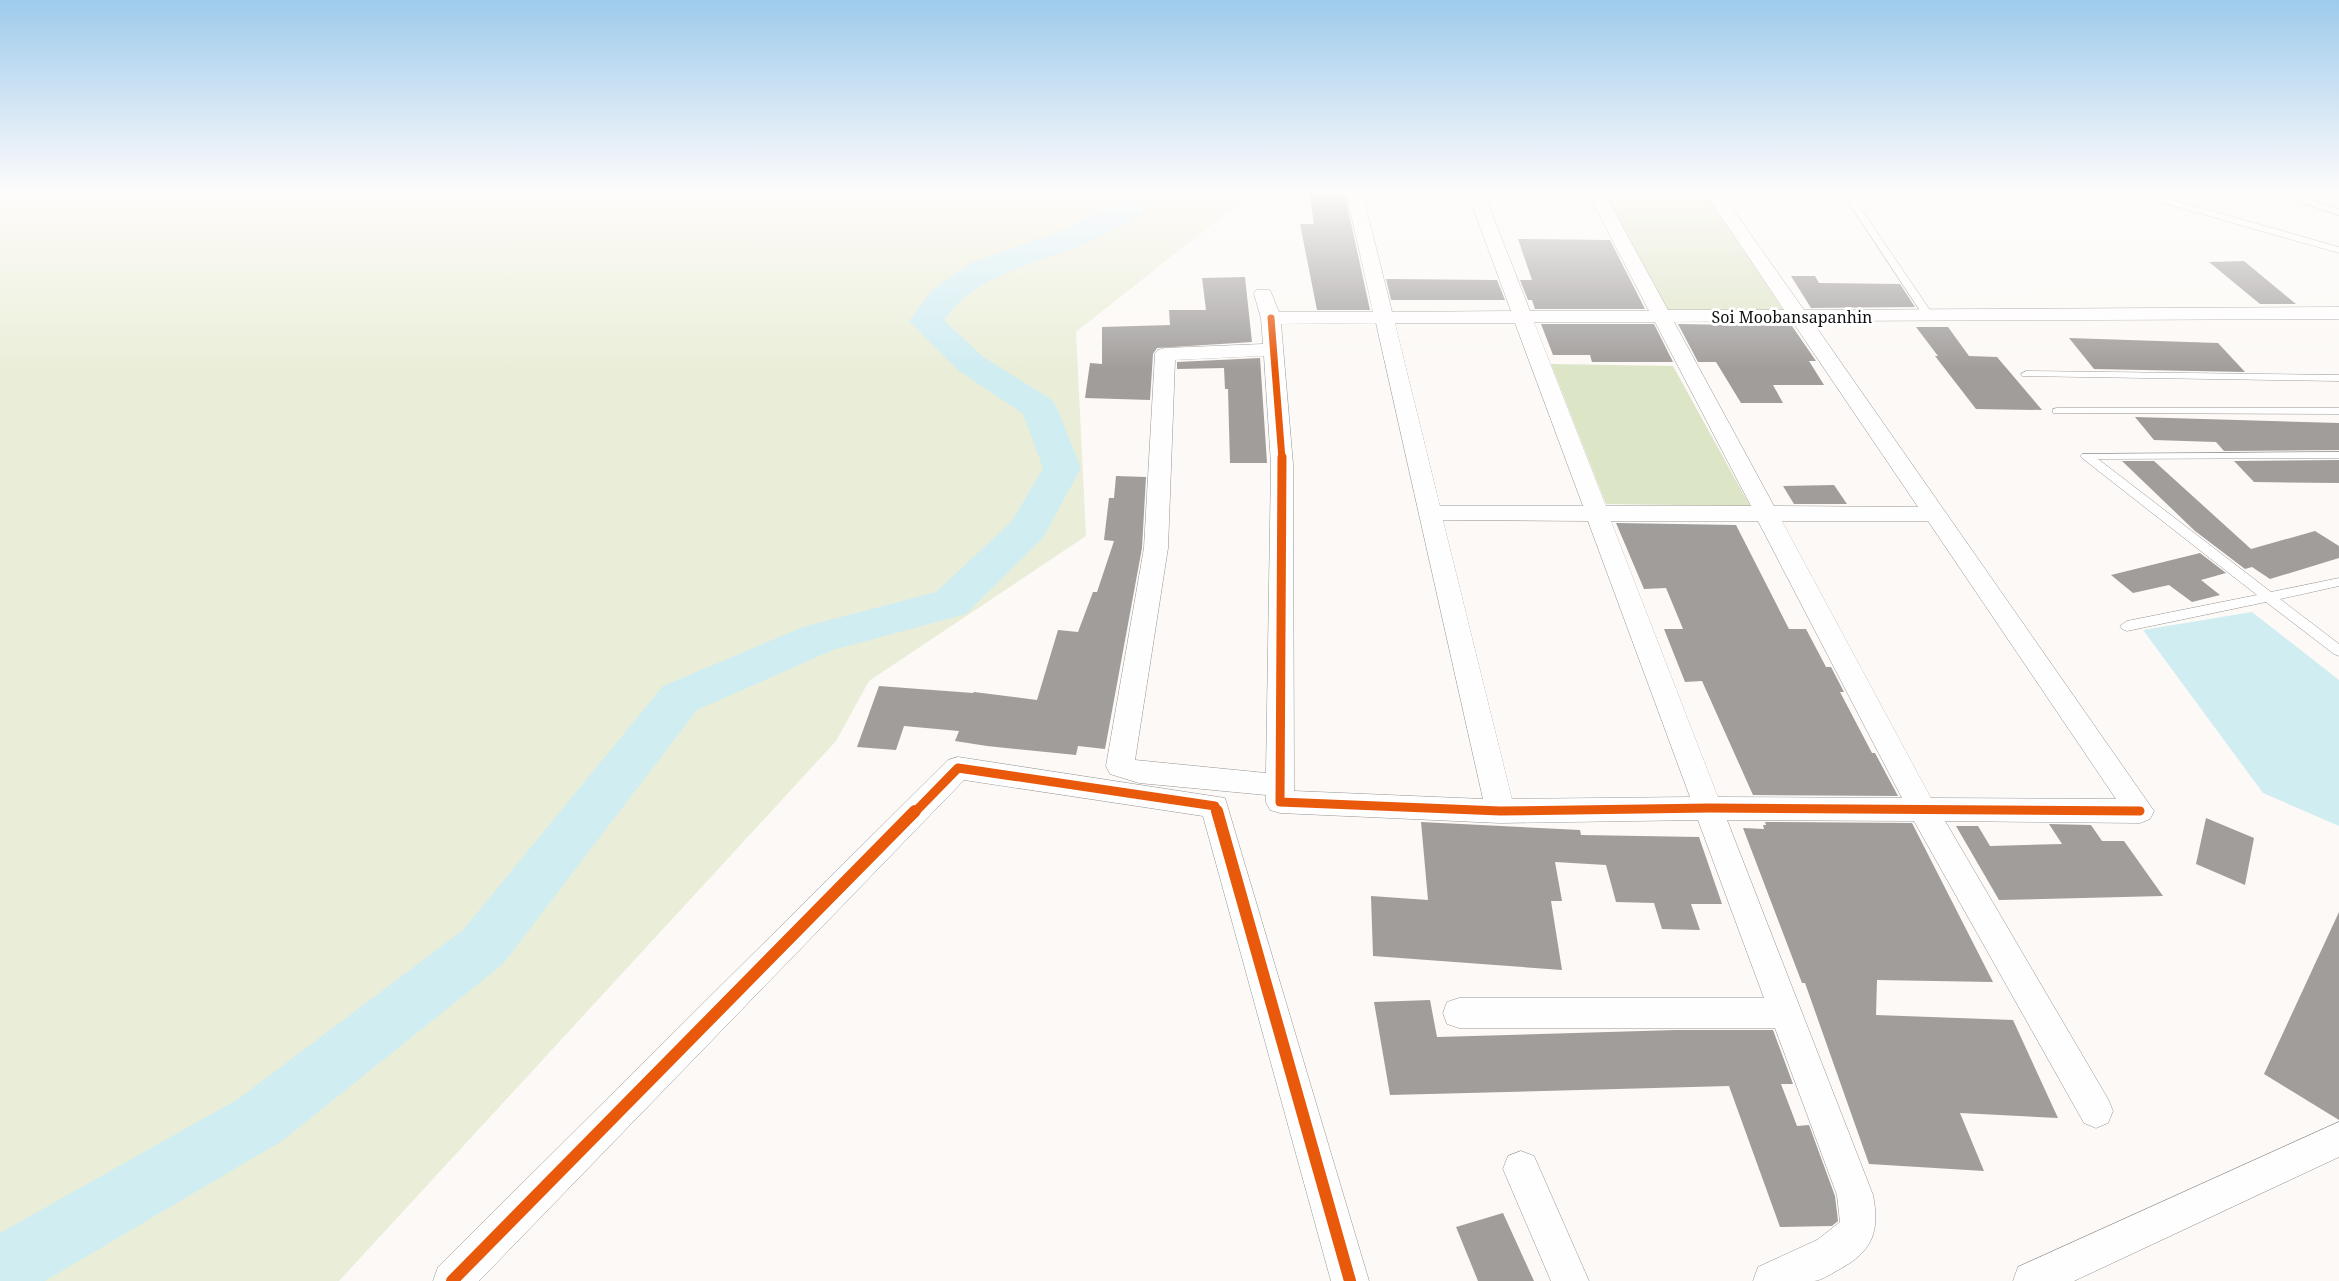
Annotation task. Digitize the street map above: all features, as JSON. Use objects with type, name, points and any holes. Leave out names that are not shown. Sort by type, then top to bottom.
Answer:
[{"type":"street","points":[[1369,251],[1500,811]]},
{"type":"street","points":[[1498,251],[1855,1195],[1859,1220],[1855,1233],[1842,1246],[1772,1281]]},
{"type":"street","points":[[1627,251],[1923,810],[2096,1111]]},
{"type":"street","points":[[1263,294],[1270,318],[1282,464],[1280,802],[1500,811],[1709,808],[2140,811],[1754,251]]},
{"type":"street","name":"Soi Moobansapanhin","points":[[1270,318],[2339,313]]},
{"type":"street","points":[[1272,350],[1165,354],[1156,548],[1120,766],[1139,772],[1280,785]]},
{"type":"street","points":[[1430,513],[1935,514]]},
{"type":"street","points":[[452,1281],[958,768],[1215,806],[1350,1281]]},
{"type":"street","points":[[1459,1012],[1786,1013]]},
{"type":"street","points":[[2032,1281],[2339,1139]]},
{"type":"street","points":[[1521,1169],[1570,1281]]},
{"type":"lane","points":[[1885,251],[1929,316]]},
{"type":"lane","points":[[2026,374],[2339,378]]},
{"type":"lane","points":[[2057,411],[2339,411]]},
{"type":"lane","points":[[2339,455],[2086,456],[2339,651]]},
{"type":"lane","points":[[2127,626],[2339,582]]},
{"type":"green space","points":[[0,251],[1179,251],[1076,332],[1086,536],[869,681],[836,741],[339,1281],[0,1281]]},
{"type":"green space","points":[[1635,251],[1744,251],[1784,312],[1667,312]]},
{"type":"green space","points":[[1551,364],[1673,366],[1750,506],[1606,504]]},
{"type":"water","points":[[2252,612],[2339,680],[2339,826],[2263,793],[2143,630]]},
{"type":"building","points":[[1305,251],[1357,251],[1370,310],[1317,310]]},
{"type":"building","points":[[1522,251],[1615,251],[1645,309],[1535,309],[1532,300],[1528,300],[1520,280],[1532,280]]},
{"type":"building","points":[[2244,261],[2296,304],[2260,304],[2209,262]]},
{"type":"building","points":[[1791,276],[1815,276],[1819,283],[1900,284],[1915,307],[1811,308]]},
{"type":"building","points":[[1245,277],[1252,342],[1157,348],[1153,354],[1150,400],[1085,398],[1090,363],[1102,364],[1102,327],[1170,325],[1169,310],[1206,310],[1202,278]]},
{"type":"building","points":[[1386,279],[1497,280],[1505,300],[1391,300]]},
{"type":"building","points":[[1541,324],[1654,324],[1673,362],[1592,362],[1590,355],[1553,355]]},
{"type":"building","points":[[1678,324],[1792,326],[1816,361],[1809,361],[1824,385],[1773,385],[1783,403],[1741,403],[1716,362],[1698,362]]},
{"type":"building","points":[[1916,327],[1948,327],[1969,356],[1997,357],[2042,410],[1976,409]]},
{"type":"building","points":[[2069,338],[2218,343],[2245,372],[2094,369]]},
{"type":"building","points":[[1260,358],[1267,463],[1230,463],[1228,389],[1225,389],[1224,368],[1177,369],[1177,362]]},
{"type":"building","points":[[2135,417],[2339,423],[2339,450],[2224,451],[2216,442],[2154,440]]},
{"type":"building","points":[[2339,460],[2339,483],[2254,482],[2234,461]]},
{"type":"building","points":[[2122,461],[2154,461],[2251,549],[2315,531],[2339,546],[2339,558],[2270,579],[2252,567],[2245,569],[2195,531]]},
{"type":"building","points":[[1116,476],[1146,477],[1142,548],[1105,749],[1078,746],[1076,755],[987,746],[955,741],[959,731],[904,726],[896,750],[857,747],[879,686],[974,692],[1037,700],[1058,630],[1078,632],[1093,592],[1097,592],[1114,541],[1104,540],[1109,498],[1114,498]]},
{"type":"building","points":[[1834,485],[1847,504],[1794,504],[1783,486]]},
{"type":"building","points":[[1616,523],[1736,525],[1789,629],[1806,629],[1826,667],[1831,667],[1844,692],[1840,692],[1898,796],[1753,795],[1702,681],[1685,682],[1664,629],[1683,629],[1666,588],[1644,589]]},
{"type":"building","points":[[2200,553],[2226,573],[2201,580],[2220,595],[2192,602],[2169,585],[2133,593],[2111,575]]},
{"type":"building","points":[[2206,818],[2254,838],[2245,885],[2196,864]]},
{"type":"building","points":[[1421,822],[1580,830],[1581,835],[1699,837],[1722,904],[1691,904],[1700,930],[1662,929],[1654,903],[1616,902],[1606,865],[1555,862],[1562,901],[1551,901],[1562,970],[1373,956],[1371,896],[1428,900]]},
{"type":"building","points":[[1765,822],[1912,823],[1993,982],[1877,980],[1876,1015],[2013,1020],[2058,1118],[1960,1113],[1984,1171],[1869,1164],[1805,983],[1802,983],[1743,828],[1764,829]]},
{"type":"building","points":[[2049,824],[2091,825],[2102,841],[2124,841],[2163,896],[1999,900],[1956,826],[1978,826],[1990,846],[2062,844]]},
{"type":"building","points":[[2339,912],[2339,1120],[2264,1074]]},
{"type":"building","points":[[1430,1000],[1437,1037],[1676,1030],[1773,1030],[1793,1084],[1781,1084],[1797,1126],[1809,1125],[1835,1196],[1838,1221],[1832,1226],[1780,1227],[1729,1086],[1390,1095],[1374,1002]]},
{"type":"building","points":[[1503,1213],[1534,1281],[1478,1281],[1456,1227]]},
{"type":"waterway","points":[[0,1270],[260,1120],[483,947],[680,698],[819,638],[951,603],[1028,529],[1062,468],[1039,408],[970,363],[926,321],[944,297],[984,269],[1036,251]]},
{"type":"cycle path","points":[[1271,318],[1282,464],[1280,802],[1500,811],[1709,808],[2140,811]]},
{"type":"cycle path","points":[[452,1281],[958,768],[1215,806],[1350,1281]]}]
